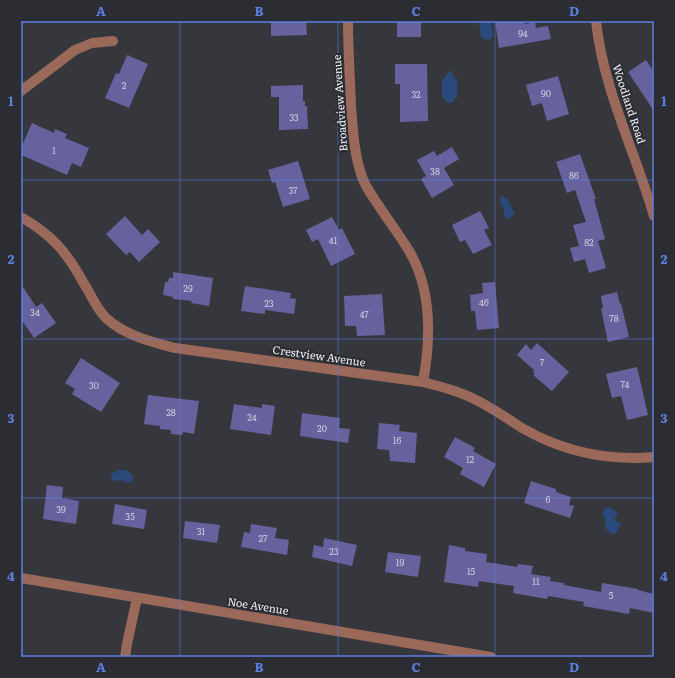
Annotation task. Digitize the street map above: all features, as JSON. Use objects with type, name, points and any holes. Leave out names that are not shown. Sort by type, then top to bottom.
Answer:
[{"type":"street","name":"Broadview Avenue","points":[[348,21],[349,66],[354,139],[357,159],[367,188],[408,248],[417,267],[423,287],[428,318],[428,338],[423,382]]},
{"type":"street","name":"Woodland Road","points":[[596,21],[598,42],[609,84],[654,216]]},
{"type":"street","points":[[21,91],[75,50],[92,43],[113,41]]},
{"type":"street","name":"Crestview Avenue","points":[[21,217],[39,228],[55,241],[68,257],[100,311],[115,325],[152,342],[175,348],[423,382],[450,389],[470,397],[497,411],[523,428],[551,442],[580,452],[621,458],[654,457]]},
{"type":"street","name":"Noe Avenue","points":[[21,578],[491,657]]},
{"type":"street","points":[[125,657],[137,598]]},
{"type":"water","points":[[480,21],[491,21],[493,36],[490,39],[486,40],[481,37]]},
{"type":"water","points":[[448,71],[451,71],[454,78],[457,79],[457,97],[453,102],[449,103],[442,97],[442,80],[447,75]]},
{"type":"water","points":[[501,196],[507,199],[515,213],[507,219],[500,201]]},
{"type":"water","points":[[118,470],[128,471],[133,476],[132,481],[128,483],[121,480],[113,481],[111,474]]},
{"type":"water","points":[[609,507],[617,512],[617,516],[614,519],[621,524],[616,533],[612,534],[606,529],[605,518],[602,515],[605,508]]},
{"type":"building","points":[[271,21],[306,21],[307,35],[271,36]]},
{"type":"building","points":[[397,21],[421,21],[421,37],[397,37]]},
{"type":"building","points":[[495,21],[525,21],[525,24],[535,22],[536,28],[548,26],[551,39],[499,48]]},
{"type":"building","points":[[127,55],[148,64],[129,108],[105,98],[116,73],[119,74]]},
{"type":"building","points":[[646,60],[654,72],[654,111],[628,72]]},
{"type":"building","points":[[395,64],[427,64],[428,121],[400,122],[400,84],[395,84]]},
{"type":"building","points":[[558,76],[569,114],[547,121],[542,103],[532,106],[526,85]]},
{"type":"building","points":[[303,85],[303,101],[305,101],[305,106],[307,106],[308,129],[279,130],[279,97],[271,97],[271,86]]},
{"type":"building","points":[[32,123],[54,133],[55,129],[67,134],[65,138],[89,148],[81,167],[72,163],[67,175],[21,155],[21,148]]},
{"type":"building","points":[[452,147],[459,159],[444,168],[454,185],[432,198],[421,179],[426,176],[417,160],[434,151],[437,156]]},
{"type":"building","points":[[580,154],[596,199],[594,199],[605,239],[598,241],[606,268],[589,273],[585,259],[574,262],[570,248],[579,246],[573,225],[586,222],[575,190],[567,193],[556,162]]},
{"type":"building","points":[[298,161],[310,199],[283,207],[275,182],[272,183],[268,170]]},
{"type":"building","points":[[480,211],[489,228],[484,230],[492,245],[473,254],[465,240],[460,242],[452,225]]},
{"type":"building","points":[[125,216],[142,235],[148,229],[160,242],[139,262],[130,252],[126,255],[106,234]]},
{"type":"building","points":[[332,217],[339,230],[342,228],[355,254],[331,266],[318,239],[312,242],[306,230]]},
{"type":"building","points":[[173,272],[213,278],[209,306],[191,303],[192,301],[173,299],[173,297],[163,295],[165,282],[168,282],[169,278],[173,278]]},
{"type":"building","points":[[495,282],[499,328],[477,330],[475,311],[471,311],[470,295],[483,293],[482,283]]},
{"type":"building","points":[[21,284],[36,307],[42,303],[56,323],[34,338],[21,319]]},
{"type":"building","points":[[245,286],[291,293],[290,298],[296,299],[294,314],[265,310],[265,314],[241,311]]},
{"type":"building","points":[[617,292],[629,337],[608,342],[601,309],[603,308],[601,296]]},
{"type":"building","points":[[382,294],[385,335],[357,336],[356,326],[345,326],[344,296]]},
{"type":"building","points":[[537,343],[569,372],[552,391],[533,375],[535,374],[533,372],[534,370],[517,355],[526,344],[531,350]]},
{"type":"building","points":[[81,358],[120,383],[101,412],[72,394],[75,389],[65,383]]},
{"type":"building","points":[[637,367],[648,415],[627,420],[621,396],[612,398],[606,374]]},
{"type":"building","points":[[148,395],[199,401],[194,434],[183,432],[182,435],[171,434],[171,430],[160,429],[160,426],[144,424]]},
{"type":"building","points":[[234,404],[262,408],[262,404],[275,406],[271,435],[230,429]]},
{"type":"building","points":[[302,413],[340,418],[339,428],[350,429],[348,443],[300,436]]},
{"type":"building","points":[[379,423],[400,425],[399,431],[417,433],[415,463],[390,461],[389,450],[377,449]]},
{"type":"building","points":[[455,437],[475,448],[473,451],[496,464],[484,487],[460,474],[463,468],[444,457]]},
{"type":"building","points":[[531,481],[556,489],[556,492],[571,497],[569,505],[574,506],[570,518],[524,503]]},
{"type":"building","points":[[47,485],[63,487],[62,498],[79,501],[76,524],[43,519]]},
{"type":"building","points":[[115,504],[147,510],[144,529],[112,524]]},
{"type":"building","points":[[185,521],[220,525],[217,543],[183,538]]},
{"type":"building","points":[[251,524],[277,528],[275,538],[289,540],[287,555],[241,547],[244,532],[250,533]]},
{"type":"building","points":[[324,538],[357,545],[352,566],[312,557],[314,545],[323,547]]},
{"type":"building","points":[[449,545],[465,548],[465,551],[487,554],[486,562],[517,567],[518,564],[533,566],[531,574],[551,577],[550,581],[564,583],[564,585],[601,592],[602,583],[638,589],[654,594],[654,613],[630,608],[629,614],[583,606],[584,602],[548,596],[547,599],[513,593],[514,586],[479,581],[478,587],[444,582]]},
{"type":"building","points":[[388,552],[421,556],[418,577],[385,572]]}]
